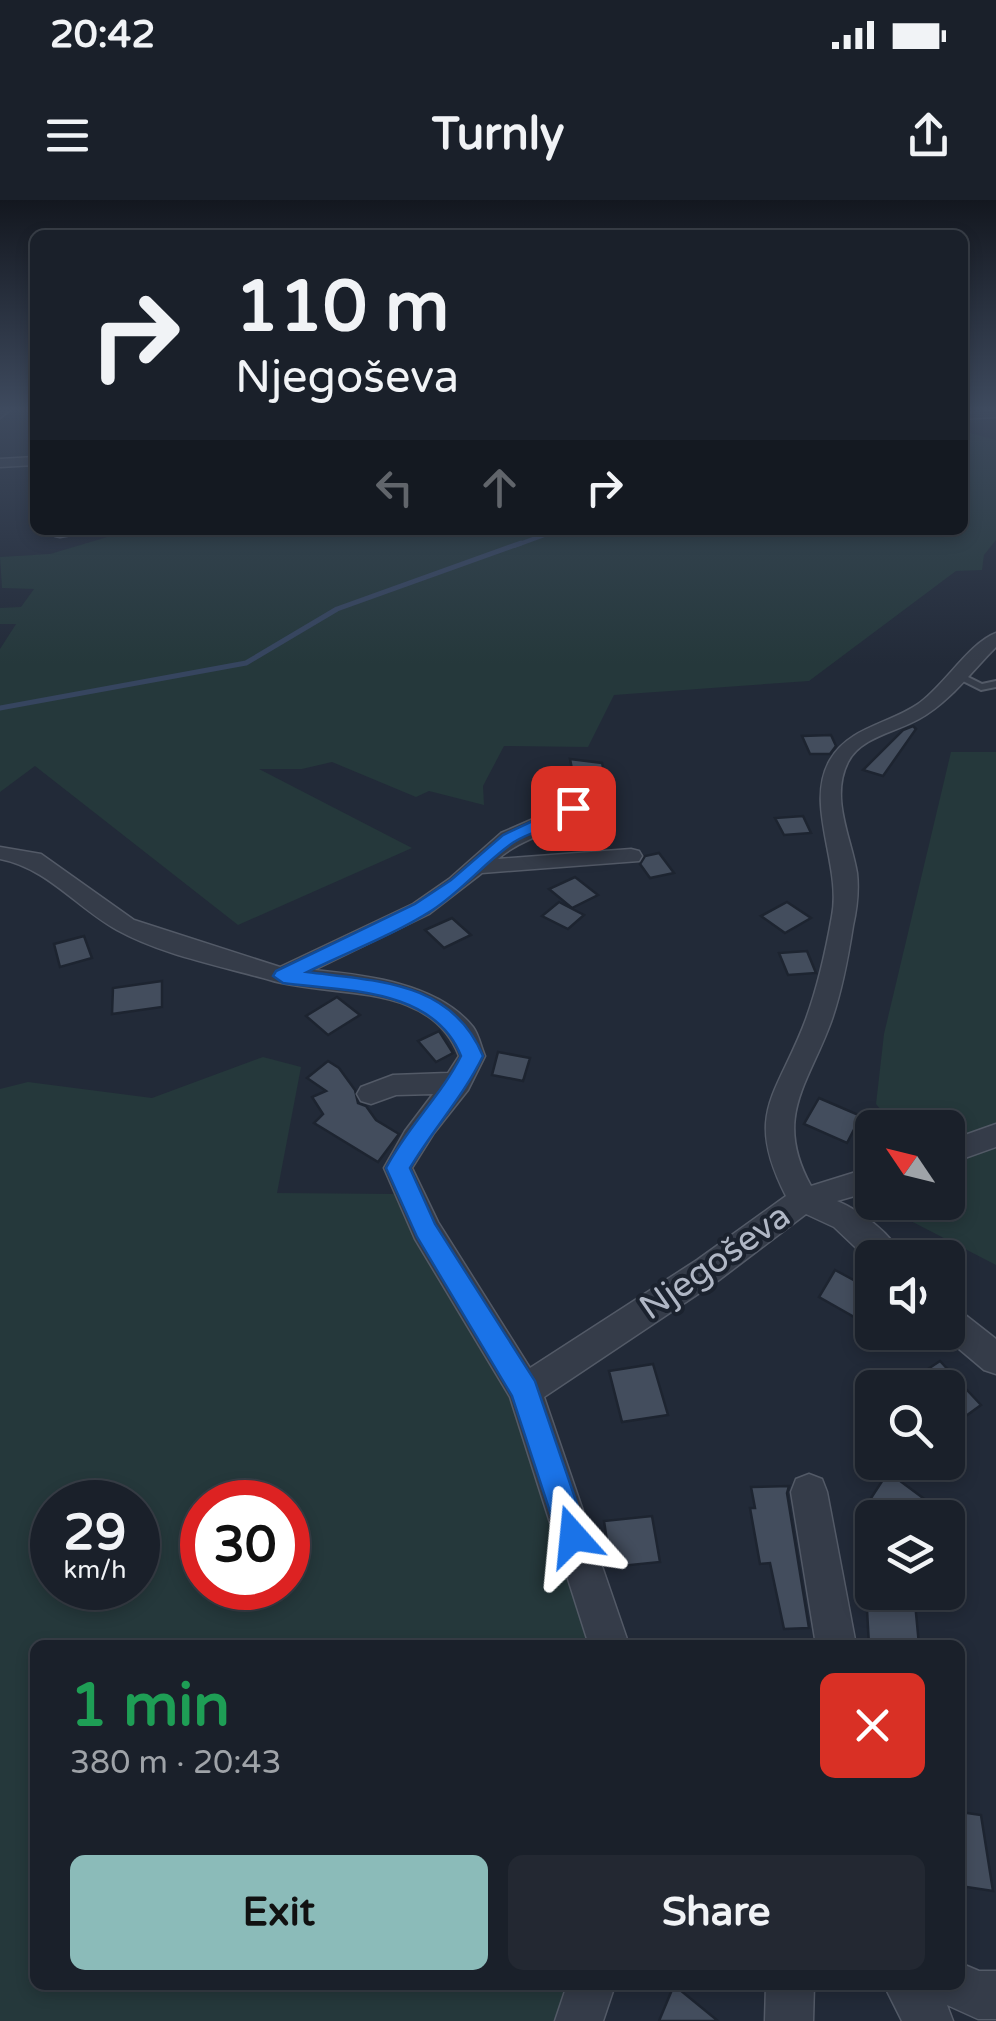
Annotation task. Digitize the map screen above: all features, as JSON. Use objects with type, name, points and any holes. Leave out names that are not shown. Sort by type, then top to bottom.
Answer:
[{"type":"street","name":"Njegoševa","points":[[525,1390],[708,1270],[804,1200],[781,1153],[780,1132],[784,1092],[820,1018],[847,890],[830,800],[834,773],[840,758],[865,734],[912,716],[962,677],[996,638]]},
{"type":"street","points":[[283,976],[421,909],[477,868],[509,838],[559,818],[573,808],[570,777]]},
{"type":"street","points":[[0,853],[33,859],[126,925],[283,976],[395,991],[438,1010],[463,1033],[472,1056],[459,1082],[418,1133],[398,1168],[426,1230],[525,1390],[607,1640]]},
{"type":"street","points":[[477,868],[631,856]]},
{"type":"street","points":[[371,1094],[394,1085],[459,1082]]},
{"type":"street","points":[[965,1146],[996,1135]]},
{"type":"street","points":[[804,1200],[855,1185]]},
{"type":"street","points":[[804,1200],[846,1218],[869,1240]]},
{"type":"street","points":[[965,1334],[996,1360]]},
{"type":"street","points":[[810,1492],[835,1640]]},
{"type":"street","points":[[965,1989],[978,1995],[996,1995]]},
{"type":"street","points":[[579,2021],[590,1990]]},
{"type":"street","points":[[789,2021],[790,1990]]},
{"type":"street","points":[[911,1990],[929,2021]]},
{"type":"lane","points":[[962,677],[981,687],[996,684]]},
{"type":"shaded area","points":[[968,494],[996,494],[996,540],[984,555],[982,570],[956,571],[809,681],[614,695],[588,747],[504,746],[483,786],[484,805],[429,791],[416,797],[332,762],[302,769],[259,769],[412,848],[238,925],[35,766],[0,792],[0,649],[16,624],[0,624],[0,608],[21,607],[34,589],[2,588],[0,557],[50,554],[114,535],[968,535]]},
{"type":"shaded area","points":[[951,752],[996,752],[996,1265],[965,1249],[965,1240],[948,1240],[909,1220],[965,1220],[965,1110],[881,1110],[876,1104],[884,1034]]},
{"type":"shaded area","points":[[263,1057],[301,1067],[277,1193],[395,1194],[512,1392],[592,1640],[30,1640],[30,1990],[581,1990],[579,2021],[0,2021],[0,1089],[28,1082],[152,1098]]},
{"type":"building","points":[[913,726],[916,729],[883,776],[863,770],[903,730]]},
{"type":"building","points":[[831,735],[836,746],[830,754],[810,754],[802,736]]},
{"type":"building","points":[[570,759],[602,763],[610,795],[585,796],[581,772],[572,769]]},
{"type":"building","points":[[803,816],[811,833],[784,835],[775,818]]},
{"type":"building","points":[[592,829],[598,848],[571,850],[565,831]]},
{"type":"building","points":[[659,853],[674,873],[650,878],[640,864],[645,856]]},
{"type":"building","points":[[575,877],[598,895],[572,908],[549,889]]},
{"type":"building","points":[[559,902],[584,915],[568,929],[542,916]]},
{"type":"building","points":[[787,902],[811,918],[785,933],[761,916]]},
{"type":"building","points":[[452,918],[471,935],[444,948],[425,930]]},
{"type":"building","points":[[84,936],[92,958],[60,967],[54,944]]},
{"type":"building","points":[[807,951],[816,973],[788,975],[779,953]]},
{"type":"building","points":[[162,981],[162,1007],[112,1014],[113,988]]},
{"type":"building","points":[[337,997],[360,1015],[328,1035],[306,1016]]},
{"type":"building","points":[[439,1031],[453,1053],[436,1062],[418,1041]]},
{"type":"building","points":[[498,1052],[530,1058],[523,1081],[492,1075]]},
{"type":"building","points":[[328,1061],[339,1068],[355,1090],[358,1103],[399,1134],[378,1162],[314,1123],[323,1114],[312,1097],[326,1091],[307,1078]]},
{"type":"building","points":[[819,1098],[855,1113],[855,1128],[847,1143],[804,1124]]},
{"type":"building","points":[[835,1270],[855,1281],[855,1317],[819,1297]]},
{"type":"building","points":[[940,1361],[948,1370],[926,1370]]},
{"type":"building","points":[[653,1364],[668,1415],[622,1422],[609,1371]]},
{"type":"building","points":[[965,1388],[981,1405],[965,1417]]},
{"type":"building","points":[[883,1480],[899,1480],[926,1500],[870,1500]]},
{"type":"building","points":[[789,1486],[809,1628],[784,1629],[770,1563],[760,1564],[750,1508],[755,1508],[751,1487]]},
{"type":"building","points":[[652,1516],[660,1562],[611,1567],[604,1521]]},
{"type":"building","points":[[867,1610],[916,1610],[919,1640],[869,1640]]},
{"type":"building","points":[[965,1813],[981,1815],[993,1891],[965,1887]]},
{"type":"building","points":[[672,1990],[680,1990],[718,2021],[659,2021]]},
{"type":"waterway","points":[[514,546],[544,535]]},
{"type":"waterway","points":[[0,708],[246,663],[337,609],[521,543]]},
{"type":"route","points":[[573,808],[559,818],[509,838],[492,856],[421,909],[283,976],[395,991],[438,1010],[463,1033],[472,1056],[459,1082],[418,1133],[398,1168],[426,1230],[525,1390],[573,1536]]}]
